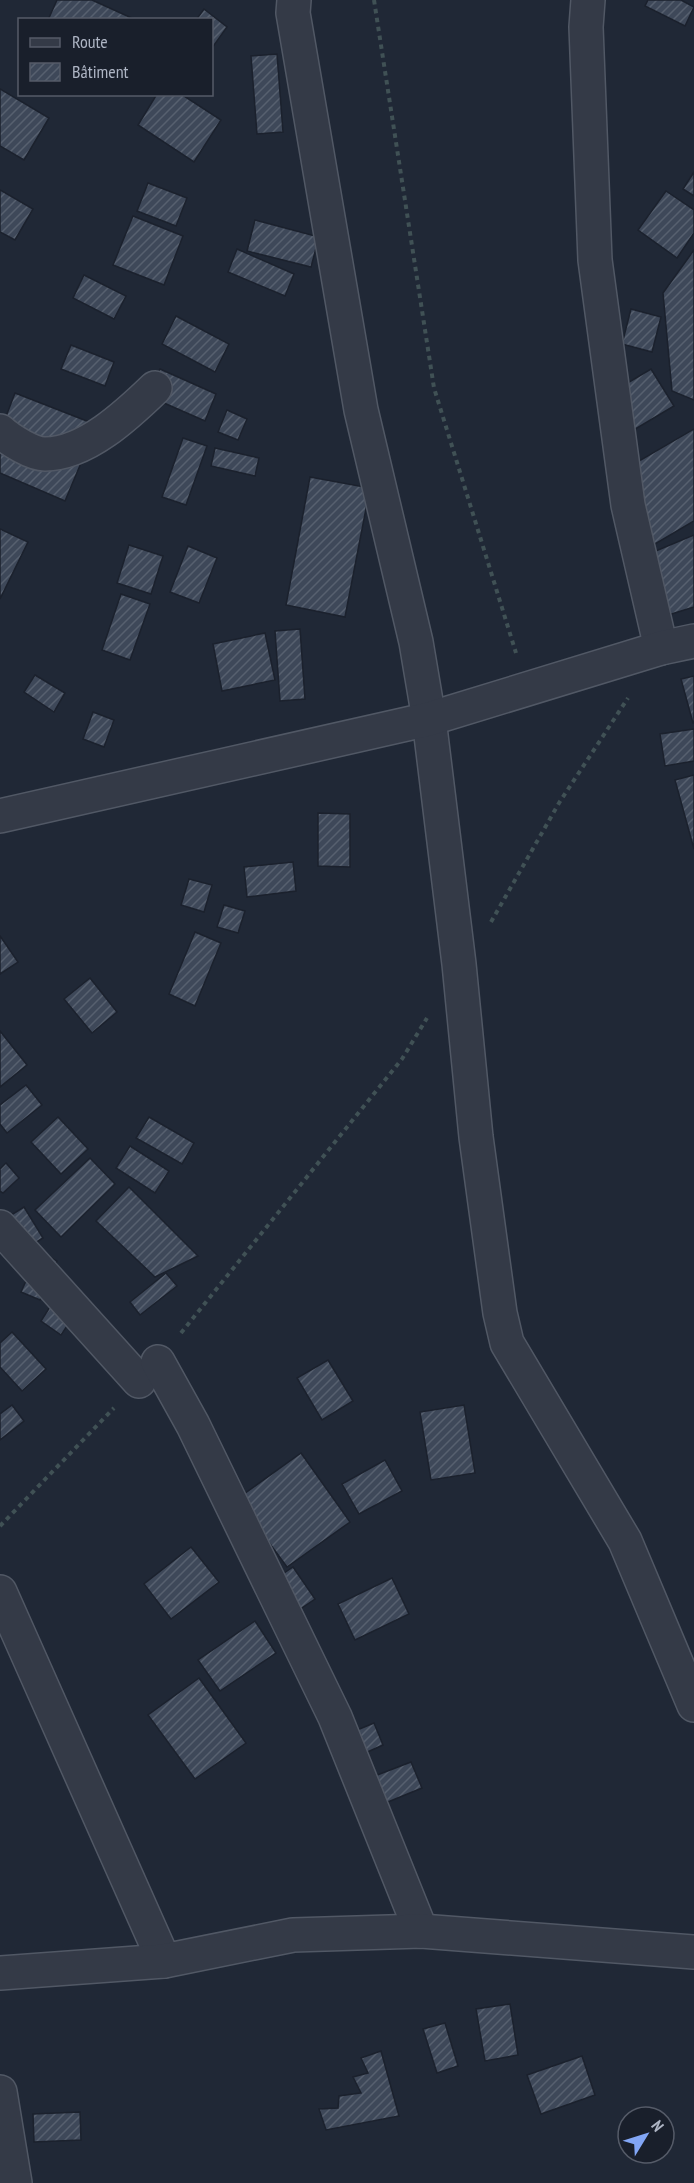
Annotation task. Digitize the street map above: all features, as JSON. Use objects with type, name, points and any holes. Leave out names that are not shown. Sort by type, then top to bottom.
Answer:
[{"type":"street","points":[[294,0],[293,13],[361,410],[416,642],[429,719],[459,963],[476,1137],[500,1313],[507,1343],[625,1541],[694,1705]]},
{"type":"street","points":[[588,0],[586,27],[595,260],[628,505],[661,648]]},
{"type":"street","points":[[0,431],[9,439],[44,454],[77,446],[108,428],[155,388]]},
{"type":"street","points":[[0,816],[429,719],[661,648],[694,641]]},
{"type":"street","points":[[0,1227],[148,1372],[193,1425],[335,1717],[421,1931]]},
{"type":"street","points":[[0,1592],[164,1961]]},
{"type":"street","points":[[0,1973],[164,1961],[293,1935],[421,1931],[694,1952]]},
{"type":"street","points":[[0,2092],[15,2183]]},
{"type":"path","points":[[374,0],[434,387],[527,688]]},
{"type":"path","points":[[459,963],[487,929],[559,803],[629,696]]},
{"type":"path","points":[[0,1526],[148,1372],[257,1242],[402,1059],[430,1011]]},
{"type":"building","points":[[57,0],[92,0],[132,18],[49,18]]},
{"type":"building","points":[[648,0],[681,0],[694,7],[685,26],[645,6]]},
{"type":"building","points":[[204,9],[227,27],[213,47],[213,18],[197,18]]},
{"type":"building","points":[[277,54],[283,132],[257,134],[251,56]]},
{"type":"building","points":[[0,89],[49,118],[24,160],[0,146]]},
{"type":"building","points":[[156,96],[184,96],[221,120],[194,162],[138,125]]},
{"type":"building","points":[[694,172],[694,196],[683,189]]},
{"type":"building","points":[[148,183],[187,198],[176,226],[137,211]]},
{"type":"building","points":[[0,190],[33,209],[15,240],[0,232]]},
{"type":"building","points":[[666,191],[694,210],[694,233],[677,258],[638,230]]},
{"type":"building","points":[[133,216],[183,236],[164,285],[113,265]]},
{"type":"building","points":[[255,220],[319,237],[311,267],[247,251]]},
{"type":"building","points":[[237,249],[294,274],[285,296],[228,272]]},
{"type":"building","points":[[694,250],[694,400],[672,391],[663,293]]},
{"type":"building","points":[[84,275],[126,296],[114,319],[73,298]]},
{"type":"building","points":[[631,309],[661,317],[652,352],[622,344]]},
{"type":"building","points":[[176,316],[229,344],[215,372],[162,344]]},
{"type":"building","points":[[71,345],[114,362],[105,386],[61,369]]},
{"type":"building","points":[[160,369],[216,394],[205,421],[148,396]]},
{"type":"building","points":[[651,369],[674,406],[632,431],[609,394]]},
{"type":"building","points":[[15,393],[97,425],[65,501],[0,473],[0,432]]},
{"type":"building","points":[[227,410],[247,419],[238,440],[218,432]]},
{"type":"building","points":[[694,429],[694,521],[655,544],[615,475]]},
{"type":"building","points":[[183,438],[207,446],[186,505],[162,497]]},
{"type":"building","points":[[215,448],[259,458],[255,476],[211,466]]},
{"type":"building","points":[[310,477],[370,488],[345,617],[286,605]]},
{"type":"building","points":[[0,529],[28,542],[0,599]]},
{"type":"building","points":[[694,535],[694,607],[665,616],[651,553]]},
{"type":"building","points":[[129,545],[163,556],[151,594],[117,583]]},
{"type":"building","points":[[188,546],[217,558],[199,603],[170,592]]},
{"type":"building","points":[[121,594],[150,604],[130,660],[102,650]]},
{"type":"building","points":[[300,629],[305,699],[280,701],[275,631]]},
{"type":"building","points":[[265,633],[275,680],[222,691],[213,644]]},
{"type":"building","points":[[35,675],[65,693],[54,712],[24,692]]},
{"type":"building","points":[[694,676],[694,723],[693,723],[681,679]]},
{"type":"building","points":[[93,712],[114,720],[104,747],[83,739]]},
{"type":"building","points":[[694,729],[694,761],[665,766],[660,734]]},
{"type":"building","points":[[694,775],[694,849],[675,780]]},
{"type":"building","points":[[318,813],[350,814],[350,867],[318,866]]},
{"type":"building","points":[[293,862],[296,891],[247,897],[244,867]]},
{"type":"building","points":[[189,879],[212,885],[204,912],[181,905]]},
{"type":"building","points":[[224,905],[245,911],[238,933],[217,927]]},
{"type":"building","points":[[195,932],[221,943],[195,1006],[169,994]]},
{"type":"building","points":[[0,936],[18,962],[0,974]]},
{"type":"building","points":[[90,978],[117,1012],[92,1033],[64,999]]},
{"type":"building","points":[[0,1031],[27,1065],[0,1087]]},
{"type":"building","points":[[26,1085],[42,1105],[7,1133],[0,1124],[0,1105]]},
{"type":"building","points":[[58,1117],[88,1149],[61,1174],[31,1142]]},
{"type":"building","points":[[149,1117],[194,1143],[182,1164],[136,1138]]},
{"type":"building","points":[[130,1146],[169,1171],[155,1193],[116,1168]]},
{"type":"building","points":[[90,1158],[115,1184],[61,1237],[35,1210]]},
{"type":"building","points":[[6,1163],[19,1178],[3,1193],[0,1191],[0,1169]]},
{"type":"building","points":[[129,1187],[198,1256],[155,1277],[96,1221]]},
{"type":"building","points":[[24,1207],[43,1238],[27,1248],[8,1217]]},
{"type":"building","points":[[39,1252],[57,1261],[40,1300],[21,1292]]},
{"type":"building","points":[[166,1273],[177,1286],[140,1315],[130,1302]]},
{"type":"building","points":[[62,1288],[83,1302],[61,1335],[41,1321]]},
{"type":"building","points":[[12,1332],[46,1369],[22,1391],[0,1367],[0,1343]]},
{"type":"building","points":[[328,1360],[353,1401],[322,1420],[297,1378]]},
{"type":"building","points":[[12,1405],[24,1421],[0,1440],[0,1414]]},
{"type":"building","points":[[464,1405],[475,1473],[431,1480],[420,1412]]},
{"type":"building","points":[[301,1453],[350,1522],[287,1567],[237,1499]]},
{"type":"building","points":[[385,1460],[402,1491],[359,1514],[342,1484]]},
{"type":"building","points":[[191,1547],[219,1582],[171,1619],[144,1584]]},
{"type":"building","points":[[293,1567],[315,1599],[281,1622],[259,1590]]},
{"type":"building","points":[[392,1578],[409,1614],[355,1640],[338,1604]]},
{"type":"building","points":[[255,1621],[276,1653],[220,1691],[198,1660]]},
{"type":"building","points":[[199,1678],[246,1743],[195,1779],[148,1715]]},
{"type":"building","points":[[374,1723],[383,1745],[343,1763],[333,1740]]},
{"type":"building","points":[[411,1762],[422,1788],[383,1804],[372,1777]]},
{"type":"building","points":[[510,2004],[518,2055],[485,2061],[476,2009]]},
{"type":"building","points":[[445,2023],[458,2066],[437,2073],[423,2029]]},
{"type":"building","points":[[381,2051],[399,2116],[326,2130],[319,2109],[338,2108],[339,2096],[361,2093],[353,2077],[368,2073],[361,2058]]},
{"type":"building","points":[[582,2056],[595,2095],[541,2114],[527,2075]]},
{"type":"building","points":[[80,2112],[81,2140],[34,2142],[33,2114]]}]
